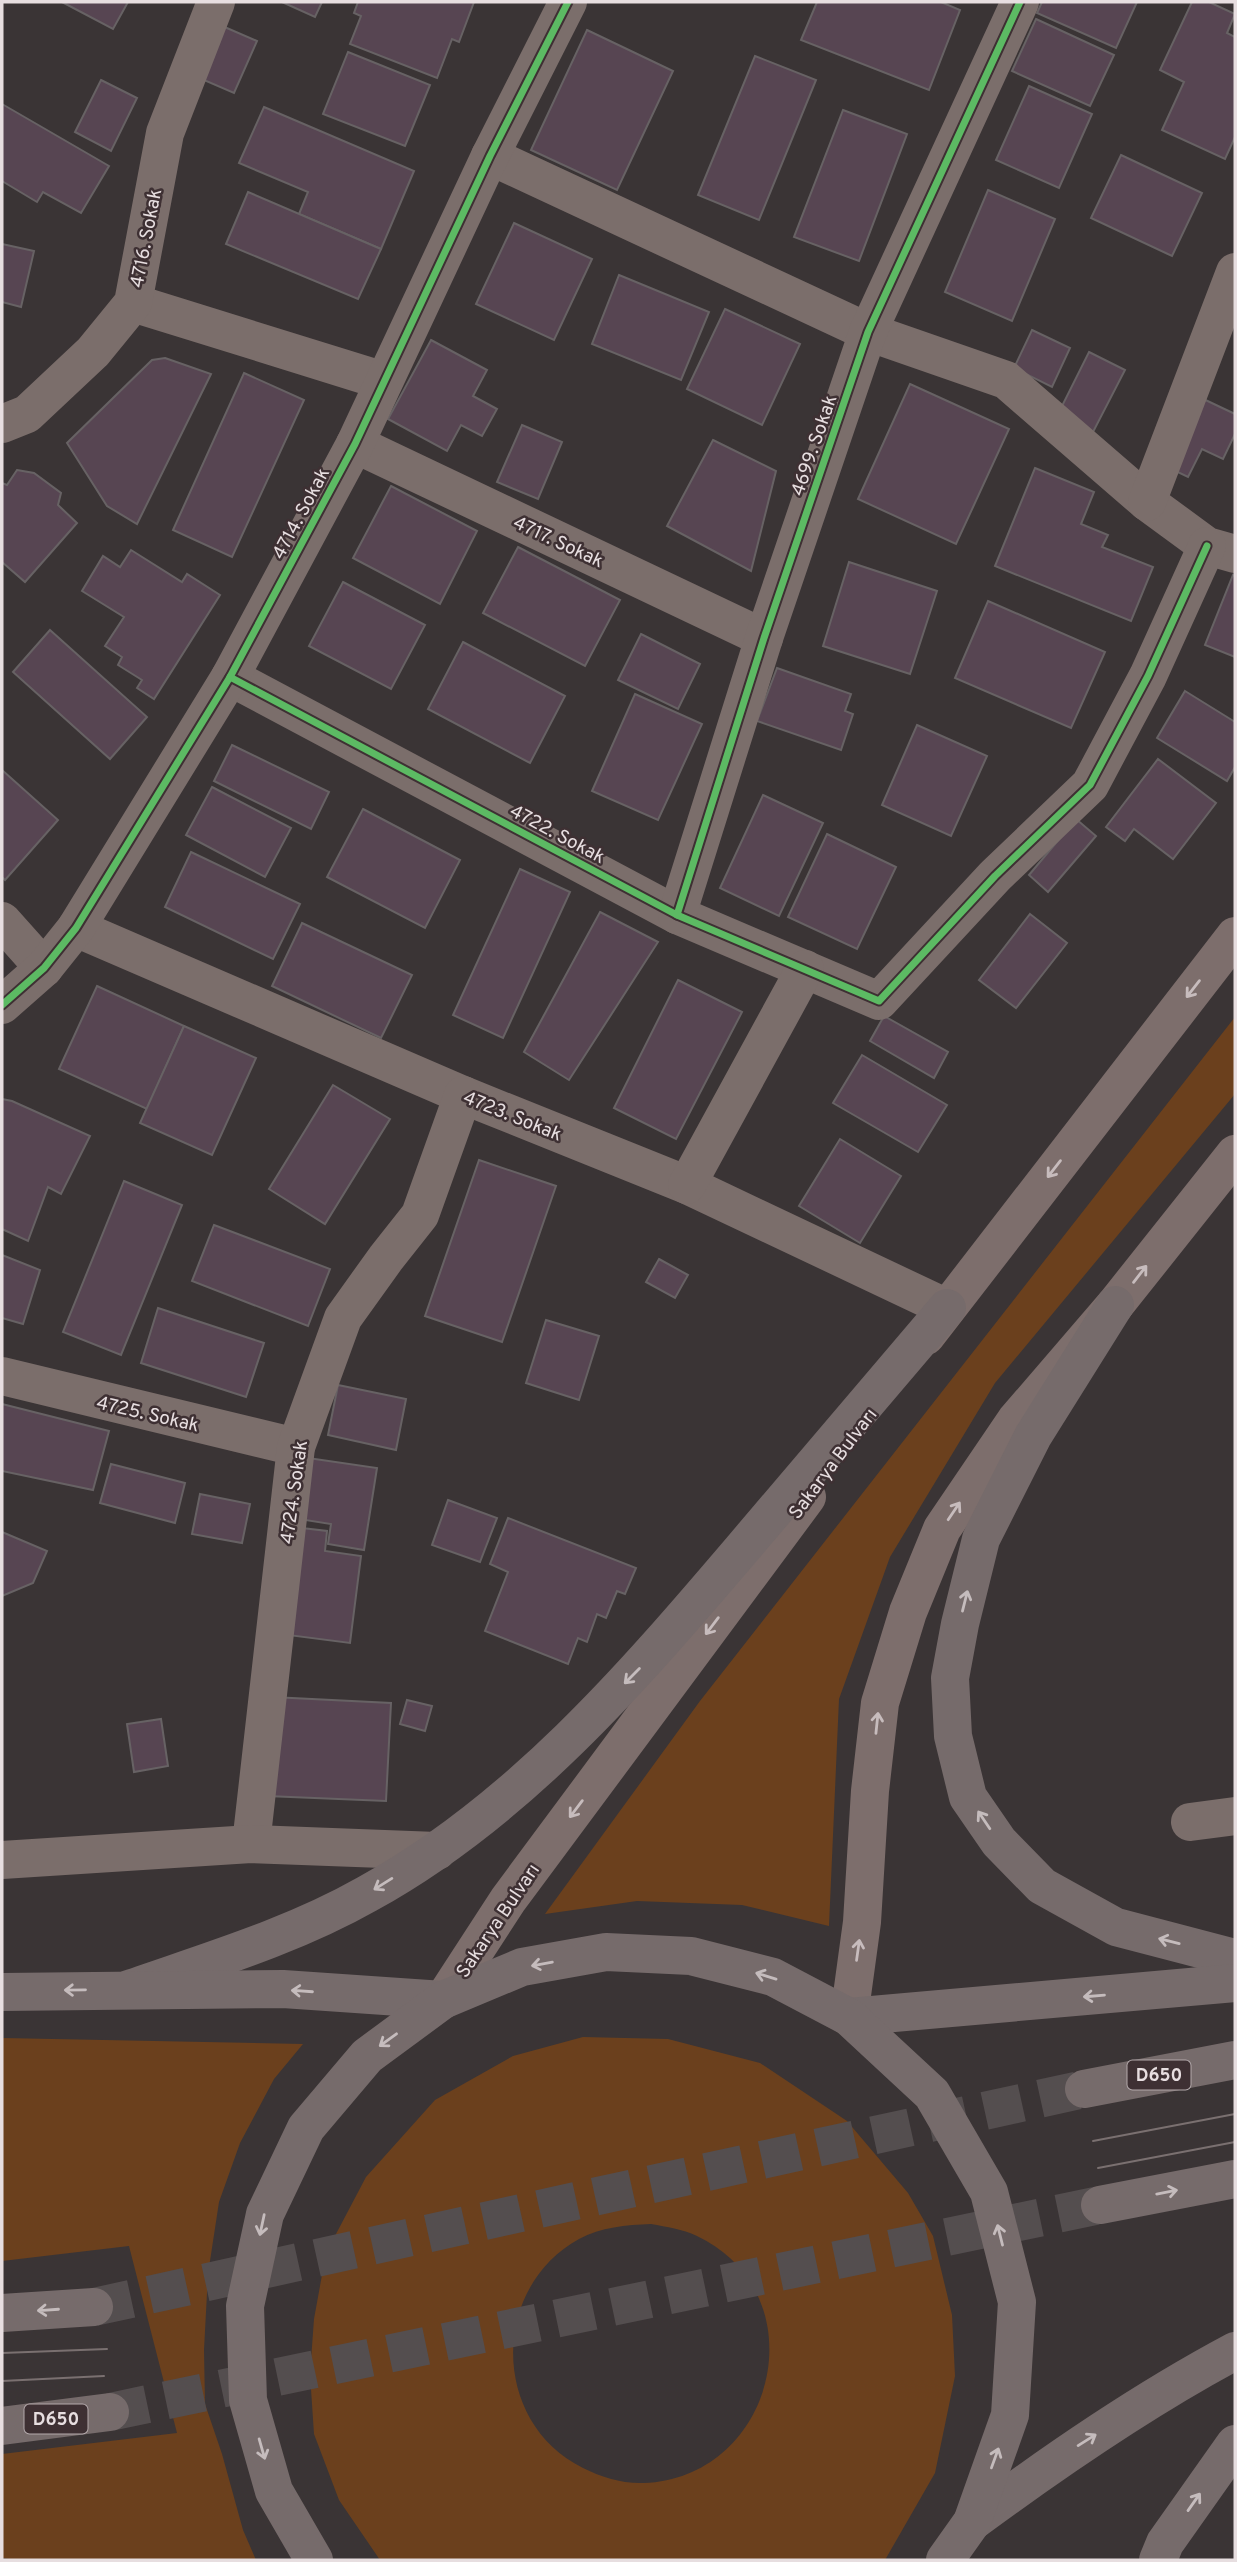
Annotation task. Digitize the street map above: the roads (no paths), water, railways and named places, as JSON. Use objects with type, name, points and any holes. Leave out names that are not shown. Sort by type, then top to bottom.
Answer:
[{"type":"highway","points":[[1115,1305],[1033,1436],[981,1539],[950,1678],[953,1736],[968,1797],[999,1842],[1042,1886],[1116,1927],[1235,1958]]},
{"type":"highway","points":[[130,1989],[281,1935],[367,1895],[437,1851],[534,1776],[649,1658],[947,1308]]},
{"type":"highway","points":[[314,2560],[274,2491],[248,2400],[245,2306],[265,2214],[306,2128],[367,2056],[443,2000],[522,1967],[606,1952],[691,1956],[773,1978],[849,2017],[932,2094],[989,2192],[1017,2302],[1010,2415],[972,2522],[976,2560]]},
{"type":"highway","points":[[849,2017],[1235,1983]]},
{"type":"highway","points":[[2,1992],[283,1989],[443,2000]]},
{"type":"highway","name":"D650","points":[[1084,2089],[1235,2060]]},
{"type":"highway","points":[[1100,2205],[1235,2179]]},
{"type":"highway","points":[[2,2314],[94,2307]]},
{"type":"highway","points":[[944,2560],[972,2522],[1060,2456],[1204,2367],[1235,2351]]},
{"type":"highway","name":"D650","points":[[2,2426],[110,2412]]},
{"type":"highway","points":[[1158,2560],[1165,2543],[1235,2444]]},
{"type":"main road","name":"Sakarya Bulvarı","points":[[443,2000],[508,1900],[947,1308],[1235,936]]},
{"type":"main road","points":[[849,2017],[862,1922],[870,1791],[880,1703],[908,1612],[942,1529],[1016,1420],[1115,1305],[1235,1154]]},
{"type":"street","name":"4716. Sokak","points":[[2,424],[27,414],[93,352],[133,303],[165,133],[216,2]]},
{"type":"street","name":"4714. Sokak","points":[[2,1004],[44,968],[76,928],[230,677],[355,444],[490,156],[568,2]]},
{"type":"street","name":"4699. Sokak","points":[[677,915],[764,638],[868,332],[1020,2]]},
{"type":"street","points":[[490,156],[868,332],[1006,380],[1147,502],[1221,550]]},
{"type":"street","points":[[1147,502],[1235,272]]},
{"type":"street","points":[[133,303],[384,381]]},
{"type":"street","name":"4717. Sokak","points":[[355,444],[764,638]]},
{"type":"street","name":"4722. Sokak","points":[[230,677],[677,915],[879,1001],[995,876],[1090,785],[1148,676],[1221,550]]},
{"type":"street","points":[[2,921],[44,968]]},
{"type":"street","name":"4723. Sokak","points":[[76,928],[463,1095],[687,1185],[947,1308]]},
{"type":"street","points":[[687,1185],[805,969]]},
{"type":"street","name":"4724. Sokak","points":[[251,1843],[296,1447],[343,1318],[420,1215],[463,1095]]},
{"type":"street","name":"4725. Sokak","points":[[2,1376],[296,1447]]},
{"type":"street","points":[[1190,1822],[1235,1816]]},
{"type":"street","points":[[2,1860],[251,1843],[437,1851]]},
{"type":"tunnel","points":[[94,2307],[1084,2089]]},
{"type":"tunnel","points":[[110,2412],[1100,2205]]},
{"type":"tram line","points":[[1093,2141],[1235,2114]]},
{"type":"tram line","points":[[1098,2168],[1235,2142]]},
{"type":"tram line","points":[[2,2353],[107,2349]]},
{"type":"tram line","points":[[2,2381],[104,2376]]}]
